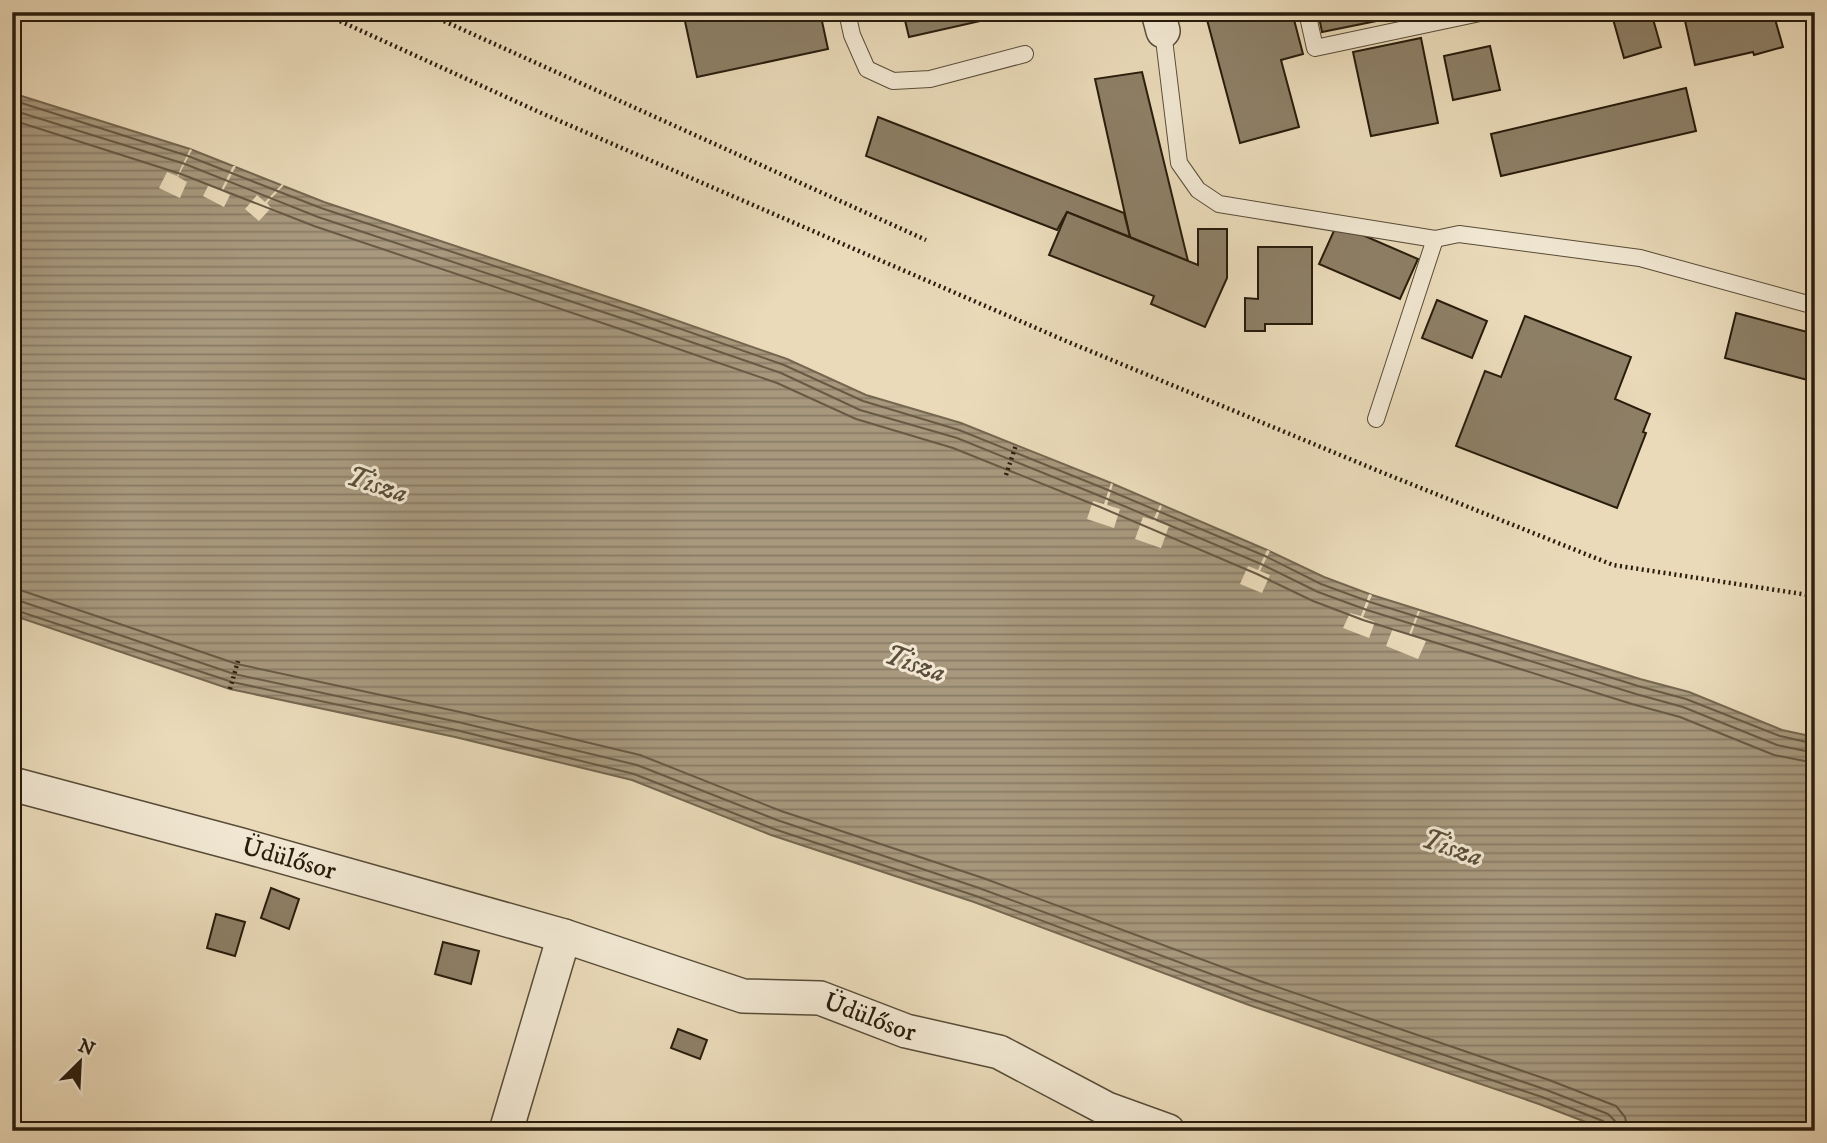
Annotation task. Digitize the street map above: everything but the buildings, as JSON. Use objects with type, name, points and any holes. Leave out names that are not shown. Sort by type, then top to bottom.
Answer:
[{"type":"street","name":"Üdülősor","points":[[12,784],[564,936],[743,996],[820,998],[906,1031],[999,1052],[1107,1109],[1168,1131]]},
{"type":"street","points":[[506,1131],[564,936]]},
{"type":"lane","points":[[847,12],[852,35],[867,69],[893,80],[930,79],[1025,54]]},
{"type":"lane","points":[[1307,12],[1315,48],[1480,13]]},
{"type":"lane","points":[[1160,22],[1179,163],[1198,190],[1219,204],[1434,239],[1459,234],[1640,258],[1815,306]]},
{"type":"lane","points":[[1376,419],[1434,239]]},
{"type":"path","points":[[320,12],[539,113],[1066,341],[1613,565],[1815,596]]},
{"type":"path","points":[[424,12],[926,240]]},
{"type":"path","points":[[1006,475],[1016,445]]},
{"type":"path","points":[[230,689],[238,660]]},
{"type":"water","name":"Tisza","points":[[12,93],[190,149],[324,202],[787,359],[866,395],[961,423],[1111,483],[1324,577],[1372,595],[1689,692],[1782,730],[1815,737],[1815,1131],[1609,1131],[1539,1104],[1249,1005],[974,902],[771,835],[632,780],[455,737],[230,689],[12,615]]},
{"type":"pier","points":[[190,149],[192,150],[178,177],[187,182],[180,198],[159,188],[167,172],[177,176]]},
{"type":"pier","points":[[233,166],[236,166],[223,191],[230,195],[224,207],[203,196],[209,184],[221,190]]},
{"type":"pier","points":[[284,185],[267,203],[271,208],[259,221],[245,209],[257,195],[265,202]]},
{"type":"pier","points":[[1111,483],[1113,484],[1107,505],[1120,509],[1114,528],[1087,519],[1093,501],[1104,504]]},
{"type":"pier","points":[[1160,505],[1162,506],[1156,521],[1169,526],[1161,548],[1135,539],[1143,517],[1153,520]]},
{"type":"pier","points":[[1267,550],[1270,551],[1260,571],[1270,575],[1262,593],[1240,584],[1248,566],[1258,570]]},
{"type":"pier","points":[[1369,594],[1372,595],[1363,617],[1375,622],[1369,638],[1343,628],[1350,613],[1361,616]]},
{"type":"pier","points":[[1418,611],[1411,635],[1426,641],[1418,659],[1386,646],[1393,628],[1409,634]]}]
